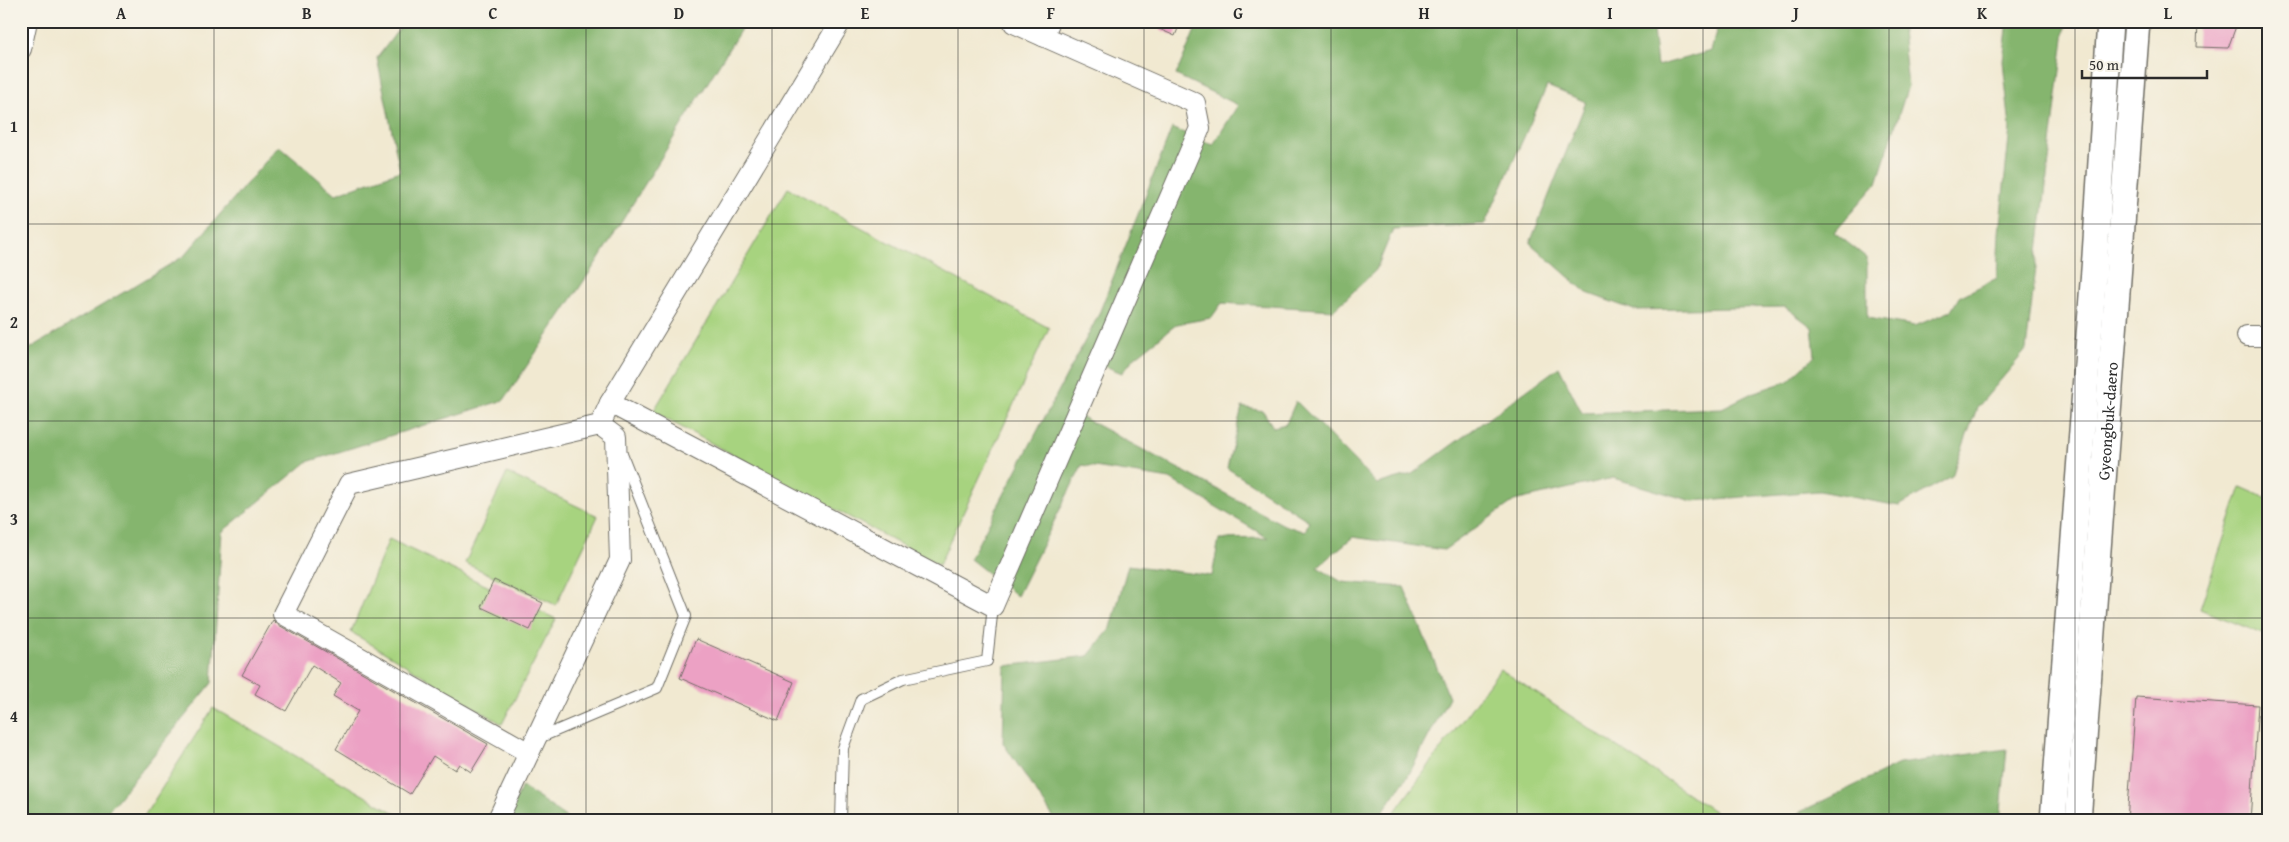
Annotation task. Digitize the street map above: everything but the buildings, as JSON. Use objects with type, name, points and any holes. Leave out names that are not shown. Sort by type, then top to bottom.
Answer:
[{"type":"street","points":[[21,50],[27,21]]},
{"type":"street","points":[[600,425],[610,404],[841,21]]},
{"type":"street","name":"Gyeongbuk-daero","points":[[2053,821],[2095,256],[2110,21]]},
{"type":"street","name":"Gyeongbuk-daero","points":[[2078,821],[2137,21]]},
{"type":"street","points":[[610,404],[993,606],[1200,128],[1195,103],[1046,29],[1013,22]]},
{"type":"street","points":[[2247,336],[2268,336]]},
{"type":"street","points":[[497,821],[620,560],[616,437],[600,425]]},
{"type":"street","points":[[532,746],[282,614],[349,484],[600,425]]},
{"type":"lane","points":[[532,746],[657,688],[686,616],[616,437]]},
{"type":"lane","points":[[841,821],[843,748],[861,699],[903,679],[987,661],[993,606]]},
{"type":"green space","points":[[405,21],[746,21],[596,263],[504,400],[307,462],[222,532],[212,683],[100,821],[21,821],[21,354],[184,256],[279,146],[336,194],[400,171],[377,58]]},
{"type":"green space","points":[[1199,21],[1652,21],[1657,66],[1711,51],[1719,21],[1901,21],[1908,86],[1877,183],[1834,232],[1867,258],[1867,318],[1915,326],[1951,311],[1959,297],[1997,278],[1999,233],[2010,128],[2003,61],[2008,21],[2066,21],[2026,350],[1977,408],[1952,476],[1899,506],[1819,491],[1692,501],[1613,478],[1514,501],[1444,550],[1353,537],[1317,567],[1342,582],[1404,587],[1449,697],[1408,776],[1376,821],[1056,821],[1003,743],[1005,666],[1088,656],[1111,628],[1128,565],[1212,576],[1219,539],[1268,538],[1170,479],[1082,465],[1017,596],[970,559],[1098,316],[1172,128],[1213,145],[1238,105],[1176,75]],"holes":[[[1547,86],[1586,102],[1530,243],[1587,293],[1634,310],[1785,307],[1812,327],[1815,356],[1788,381],[1752,393],[1722,408],[1582,413],[1559,367],[1412,474],[1377,484],[1296,401],[1286,424],[1273,427],[1263,411],[1242,407],[1227,468],[1309,521],[1305,532],[1284,525],[1078,415],[1100,364],[1122,373],[1134,358],[1177,324],[1211,318],[1222,303],[1334,310],[1376,270],[1393,229],[1485,224]]]},
{"type":"green space","points":[[788,188],[1049,328],[939,565],[653,412]]},
{"type":"green space","points":[[507,473],[598,516],[556,605],[465,563]]},
{"type":"green space","points":[[2241,487],[2268,499],[2268,636],[2200,609]]},
{"type":"green space","points":[[389,539],[556,619],[502,724],[351,632]]},
{"type":"green space","points":[[1500,669],[1729,821],[1388,821]]},
{"type":"green space","points":[[213,708],[408,821],[141,821]]},
{"type":"green space","points":[[2007,749],[2000,821],[1791,821],[1798,813],[1899,764]]},
{"type":"green space","points":[[522,786],[571,821],[506,821]]}]
